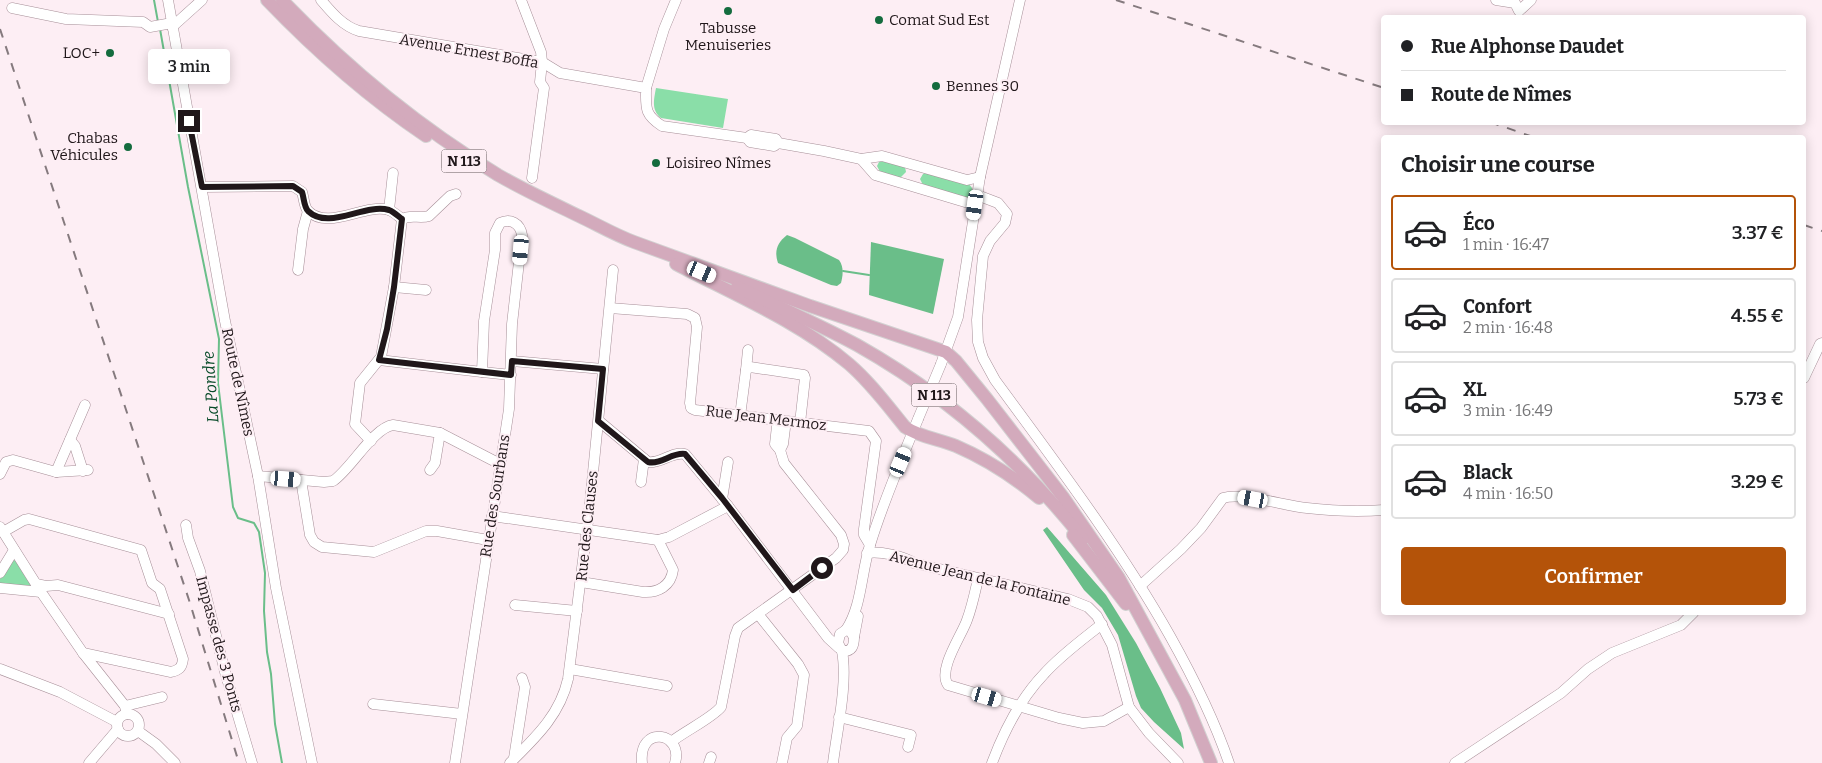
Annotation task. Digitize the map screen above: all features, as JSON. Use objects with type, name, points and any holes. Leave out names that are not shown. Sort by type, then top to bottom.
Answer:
[{"type":"main road","name":"N 113","points":[[267,0],[329,60],[407,123],[476,169],[526,197],[738,288],[843,338],[935,396],[960,415],[1010,459],[1069,521],[1117,583],[1157,646],[1189,708],[1211,763]]},
{"type":"main road","name":"N 113","points":[[282,0],[353,67],[426,126],[497,174],[532,194],[616,235]]},
{"type":"main road","points":[[634,242],[956,361],[1063,497],[1119,578],[1157,646]]},
{"type":"main road","points":[[634,242],[752,302],[820,341],[859,374],[905,427],[913,432],[974,454],[1036,495],[1084,547],[1157,646]]},
{"type":"street","name":"Route de Nîmes","points":[[168,0],[169,25],[202,187],[225,321],[258,476],[276,588],[312,763]]},
{"type":"street","points":[[12,8],[66,18],[144,22],[150,27],[169,25],[202,0]]},
{"type":"street","name":"Avenue Ernest Boffa","points":[[321,0],[348,27],[360,31],[542,62],[560,73],[646,88]]},
{"type":"street","points":[[521,0],[541,52],[540,82],[544,88],[532,178]]},
{"type":"street","points":[[676,0],[664,29],[646,88],[648,114],[651,119],[662,126],[747,138],[750,142],[774,146],[778,144],[862,159],[882,156],[967,180],[980,177]]},
{"type":"street","points":[[833,763],[849,636],[868,549],[888,494],[944,358],[958,317],[980,177],[1020,0]]},
{"type":"street","points":[[1496,0],[1515,4],[1519,11],[1531,0]]},
{"type":"street","points":[[862,159],[875,175],[976,200],[998,203],[1007,214],[1005,223],[987,245],[982,261],[976,330],[983,358],[995,380],[1096,518],[1140,586],[1191,674],[1214,723],[1229,763]]},
{"type":"street","points":[[389,210],[394,173]]},
{"type":"street","points":[[202,187],[293,186],[302,192],[308,211],[324,218],[332,219],[362,212],[389,210],[402,219]]},
{"type":"street","points":[[402,219],[407,216],[421,218],[429,216],[450,196],[456,194]]},
{"type":"street","points":[[298,270],[302,229],[308,211]]},
{"type":"street","points":[[371,440],[355,424],[356,406],[360,383],[379,360],[387,329],[402,219]]},
{"type":"street","name":"Rue des Sourbans","points":[[455,763],[508,418],[512,361],[512,324],[522,235],[521,229],[506,220],[500,223],[496,229],[495,250],[484,321],[482,372]]},
{"type":"street","name":"Rue des Clauses","points":[[512,761],[554,715],[565,691],[570,669],[582,582],[614,270]]},
{"type":"street","points":[[394,287],[426,290]]},
{"type":"street","name":"Rue Jean Mermoz","points":[[610,308],[687,314],[695,318],[696,327],[690,406],[695,410],[782,422],[866,430],[874,436],[875,448],[864,529],[868,549]]},
{"type":"street","points":[[1806,373],[1813,356],[1822,343]]},
{"type":"street","points":[[740,416],[748,350]]},
{"type":"street","points":[[379,360],[511,375]]},
{"type":"street","points":[[512,361],[603,369]]},
{"type":"street","points":[[746,370],[750,367],[804,375],[800,423]]},
{"type":"street","points":[[56,472],[85,406]]},
{"type":"street","points":[[598,421],[644,460],[656,463],[683,453],[725,502],[833,643],[840,649],[849,651],[849,636]]},
{"type":"street","points":[[671,742],[721,707],[736,631],[841,554],[844,544],[841,535],[786,466],[775,444],[777,426],[782,422]]},
{"type":"street","points":[[258,476],[324,482],[332,481],[383,428],[394,425],[440,433],[500,464]]},
{"type":"street","points":[[430,470],[435,463],[440,433]]},
{"type":"street","points":[[0,474],[6,462],[13,460],[56,472],[86,470],[75,446],[70,440]]},
{"type":"street","points":[[641,482],[644,460]]},
{"type":"street","points":[[725,502],[728,462]]},
{"type":"street","points":[[301,480],[310,535],[314,542],[322,547],[374,552],[421,533],[431,531],[488,540]]},
{"type":"street","points":[[1140,586],[1201,528],[1223,498],[1236,496],[1306,508],[1351,512],[1381,510]]},
{"type":"street","points":[[492,516],[658,540],[669,536],[725,502]]},
{"type":"street","points":[[0,669],[60,692],[118,725],[122,735],[128,737],[138,732],[140,724],[137,718],[126,710],[83,653],[2,529],[29,519],[141,550],[152,583],[160,589],[183,659],[183,665],[178,670],[171,672],[83,653]]},
{"type":"street","name":"Impasse des 3 Ponts","points":[[186,525],[188,538],[200,571],[225,672],[252,763]]},
{"type":"street","points":[[582,582],[644,592],[661,589],[668,582],[673,570],[658,540]]},
{"type":"street","name":"Avenue Jean de la Fontaine","points":[[868,549],[914,563],[1068,599],[1081,604],[1093,612],[1102,624],[1114,651],[1129,707],[1178,763]]},
{"type":"street","points":[[0,573],[14,550]]},
{"type":"street","points":[[978,578],[968,620],[950,656],[945,676],[946,683],[953,688],[1083,723],[1104,720],[1129,707]]},
{"type":"street","points":[[0,588],[39,588],[58,585],[169,614]]},
{"type":"street","points":[[515,605],[578,611]]},
{"type":"street","points":[[758,614],[798,664],[804,675],[797,726],[786,741],[782,763]]},
{"type":"street","points":[[1455,763],[1561,692],[1588,669],[1612,654],[1681,625],[1691,615]]},
{"type":"street","points":[[814,618],[829,629],[849,636]]},
{"type":"street","points":[[992,763],[1003,736],[1043,674],[1102,624]]},
{"type":"street","points":[[842,691],[843,663],[838,639],[849,636]]},
{"type":"street","points":[[570,669],[667,686]]},
{"type":"street","points":[[512,761],[525,687],[522,678]]},
{"type":"street","points":[[89,763],[118,725],[121,716],[126,710],[162,697]]},
{"type":"street","points":[[372,704],[462,714]]},
{"type":"street","points":[[839,717],[911,735],[908,747]]},
{"type":"street","points":[[138,732],[156,744],[175,763]]},
{"type":"street","points":[[642,762],[641,751],[646,742],[656,737],[662,737],[671,742],[675,748],[677,755],[675,763]]},
{"type":"shaded area","points":[[656,88],[728,99],[723,128],[661,118],[654,108]]},
{"type":"shaded area","points":[[880,160],[905,167],[906,172],[900,178],[880,172],[877,166]]},
{"type":"shaded area","points":[[927,172],[969,184],[972,188],[972,195],[966,198],[923,185],[920,179]]},
{"type":"shaded area","points":[[787,235],[839,260],[843,271],[841,283],[837,286],[831,285],[778,263],[777,248]]},
{"type":"shaded area","points":[[871,242],[944,259],[933,314],[869,295]]},
{"type":"shaded area","points":[[1047,527],[1106,595],[1136,643],[1181,733],[1184,749],[1141,708],[1118,635],[1102,608],[1084,590],[1043,530]]},
{"type":"shaded area","points":[[15,560],[31,585],[29,589],[0,585],[0,579],[12,561]]},
{"type":"waterway","name":"La Pondre","points":[[154,0],[158,22]]},
{"type":"waterway","name":"La Pondre","points":[[160,29],[188,187],[219,339],[218,383],[233,507],[238,518],[254,523],[259,532],[265,573],[264,611],[267,652],[271,674],[275,724],[282,763]]},
{"type":"waterway","points":[[843,271],[869,275]]},
{"type":"railway","points":[[1116,0],[1381,87]]},
{"type":"railway","points":[[0,29],[189,600],[239,763]]},
{"type":"railway","points":[[1499,125],[1527,135]]},
{"type":"railway","points":[[1806,226],[1822,231]]},
{"type":"place","name":"Tabusse Menuiseries","points":[[728,11]]},
{"type":"place","name":"Comat Sud Est","points":[[879,20]]},
{"type":"place","name":"LOC+","points":[[110,53]]},
{"type":"place","name":"Bennes 30","points":[[936,86]]},
{"type":"place","name":"Chabas Véhicules","points":[[128,147]]},
{"type":"place","name":"Loisireo Nîmes","points":[[656,163]]},
{"type":"route","points":[[189,121],[202,187],[293,186],[302,192],[308,211],[324,218],[332,219],[362,212],[389,210],[402,219],[394,287],[387,329],[379,360],[511,375],[512,361],[603,369],[598,421],[648,462],[656,463],[680,453],[685,454],[722,498],[793,590],[822,568]]}]
